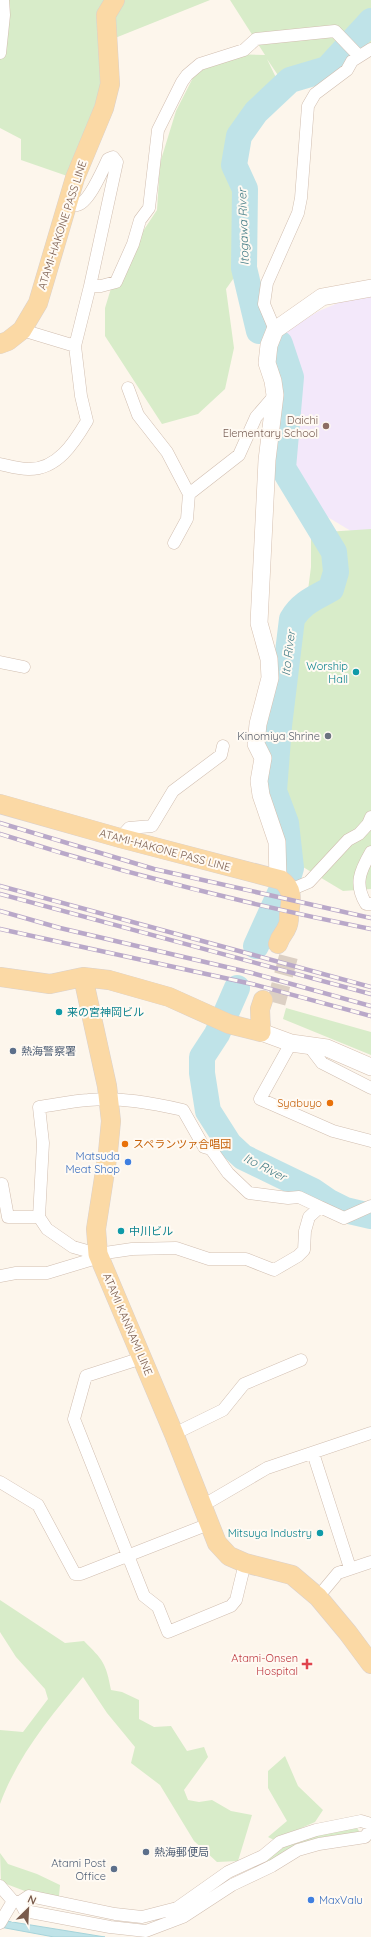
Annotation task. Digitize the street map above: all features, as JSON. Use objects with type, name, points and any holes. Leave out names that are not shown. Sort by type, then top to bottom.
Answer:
[{"type":"main road","name":"ATAMI-HAKONE PASS LINE","points":[[0,344],[8,341],[22,330],[38,303],[75,178],[104,108],[110,84],[106,15],[114,0]]},
{"type":"main road","name":"ATAMI-HAKONE PASS LINE","points":[[0,804],[284,884]]},
{"type":"main road","points":[[284,884],[292,900],[288,927],[293,937],[284,945]]},
{"type":"main road","points":[[0,977],[50,984],[83,977],[109,980],[169,997],[222,1021],[261,1032],[273,1013],[269,1002]]},
{"type":"main road","name":"ATAMI KANNAMI LINE","points":[[83,977],[108,1099],[111,1121],[108,1152],[96,1229],[99,1255],[174,1434],[209,1524],[217,1543],[229,1556],[245,1563],[292,1575],[318,1597],[371,1664]]},
{"type":"street","points":[[0,53],[4,15],[3,0]]},
{"type":"street","points":[[90,286],[101,286],[116,282],[133,244],[140,220],[149,208],[158,130],[187,74],[200,64],[244,50],[256,40],[335,31],[359,56]]},
{"type":"street","points":[[275,330],[264,304],[267,283],[298,213],[301,198],[308,106],[315,94],[347,70],[352,61],[371,49]]},
{"type":"street","points":[[0,464],[28,469],[49,465],[73,445],[87,421],[81,396],[75,346],[90,286],[117,162],[113,156],[108,159],[84,201],[77,205],[68,204]]},
{"type":"street","points":[[370,822],[359,834],[348,840],[309,882],[284,884],[278,842],[261,795],[259,781],[263,758],[256,744],[258,724],[270,678],[269,659],[259,623],[267,460],[275,395],[273,381],[267,363],[269,345],[275,330],[322,297],[371,288]]},
{"type":"street","points":[[22,330],[75,346]]},
{"type":"street","points":[[128,388],[138,415],[167,452],[189,494],[186,519],[174,542]]},
{"type":"street","points":[[189,494],[239,455],[256,417],[275,395]]},
{"type":"street","points":[[0,662],[24,667]]},
{"type":"street","points":[[120,838],[129,828],[152,826],[173,791],[221,755],[223,746]]},
{"type":"street","points":[[371,852],[364,864],[359,879],[360,893],[366,904],[371,904]]},
{"type":"street","points":[[261,1032],[291,1043],[326,1048],[371,1067]]},
{"type":"street","points":[[291,1043],[260,1099],[333,1131],[371,1141]]},
{"type":"street","points":[[309,1046],[322,1063],[371,1088]]},
{"type":"street","points":[[99,1255],[73,1247],[47,1229],[39,1217],[43,1143],[39,1108],[87,1100],[108,1099],[155,1104],[183,1110],[204,1147],[211,1149],[228,1173],[249,1193],[288,1198],[299,1197],[344,1218],[371,1206]]},
{"type":"street","points":[[2,1184],[8,1217],[39,1217]]},
{"type":"street","points":[[0,1276],[16,1273],[47,1273],[99,1255],[132,1249],[176,1248],[209,1259],[246,1259],[274,1270],[298,1256],[304,1250],[305,1231],[309,1217],[320,1207]]},
{"type":"street","points":[[142,1358],[86,1376],[74,1419],[144,1596],[158,1607],[168,1632],[231,1606],[236,1600],[245,1563]]},
{"type":"street","points":[[174,1434],[223,1410],[244,1384],[300,1360]]},
{"type":"street","points":[[202,1506],[267,1468],[371,1433]]},
{"type":"street","points":[[313,1453],[350,1568]]},
{"type":"street","points":[[0,1482],[38,1505],[75,1574],[81,1574],[209,1524]]},
{"type":"street","points":[[318,1597],[338,1573],[371,1562]]},
{"type":"street","points":[[0,1923],[13,1905],[29,1896],[115,1914],[142,1917],[177,1908],[228,1872],[263,1856],[280,1842],[316,1830],[361,1821],[371,1824]]},
{"type":"street","points":[[0,1886],[13,1905],[25,1911],[148,1934],[183,1917],[232,1885],[272,1866],[298,1850],[319,1844],[365,1837],[371,1830]]},
{"type":"street","points":[[58,1917],[60,1902]]},
{"type":"street","points":[[142,1917],[148,1934]]},
{"type":"shaded area","name":"Daichi Elementary School","points":[[371,296],[371,540],[361,537],[326,516],[306,498],[296,468],[273,466],[287,387],[275,355],[280,339],[289,329],[319,311],[345,300]]},
{"type":"green space","points":[[0,0],[210,0],[115,38],[73,178],[21,160],[21,139],[0,128]]},
{"type":"green space","points":[[230,0],[371,0],[371,49],[290,93],[267,59],[281,88],[227,143],[244,213],[248,258],[226,289],[234,348],[225,389],[198,414],[162,424],[105,336],[105,308],[116,272],[157,210],[160,163],[176,111],[200,64],[232,54],[265,55]]},
{"type":"green space","name":"Kinomiya Shrine","points":[[371,529],[371,889],[343,891],[298,864],[278,784],[304,621],[311,567],[311,533]]},
{"type":"green space","points":[[286,1008],[371,1032],[371,1055],[283,1019]]},
{"type":"green space","points":[[0,1600],[65,1643],[84,1641],[103,1662],[111,1690],[122,1692],[139,1700],[139,1719],[154,1727],[171,1726],[187,1751],[204,1747],[208,1757],[184,1790],[188,1800],[199,1802],[212,1800],[231,1811],[252,1815],[238,1861],[217,1862],[194,1841],[160,1785],[131,1763],[135,1747],[107,1713],[83,1677],[47,1721],[36,1737],[16,1769],[0,1804],[0,1730],[23,1732],[48,1699],[45,1689],[16,1657],[0,1632]]},
{"type":"green space","points":[[285,1756],[298,1786],[323,1810],[315,1822],[274,1840],[268,1837],[287,1821],[268,1788],[268,1771]]},
{"type":"green space","points":[[355,1824],[360,1833],[254,1869],[250,1862],[277,1845]]},
{"type":"green space","points":[[0,1853],[8,1864],[37,1874],[60,1885],[59,1896],[38,1896],[1,1882]]},
{"type":"water","points":[[0,1920],[105,1937],[54,1937],[0,1927]]},
{"type":"waterway","name":"Itogawa River","points":[[259,331],[244,268],[245,189],[234,165],[239,136],[256,112],[290,80],[327,69],[371,21]]},
{"type":"waterway","name":"Ito River","points":[[280,344],[291,377],[283,468],[334,552],[336,572],[331,589],[304,605],[292,619],[279,726],[274,791],[286,823],[291,868],[289,875]]},
{"type":"waterway","name":"Ito River","points":[[256,946],[280,893]]},
{"type":"waterway","name":"Ito River","points":[[237,988],[217,1034],[202,1057],[202,1073],[208,1111],[229,1144],[243,1157],[313,1191],[329,1202],[345,1210],[371,1216]]},
{"type":"tunnel","points":[[276,1003],[291,947]]},
{"type":"railway","points":[[0,823],[154,869],[371,918]]},
{"type":"railway","points":[[0,834],[92,862],[184,887],[371,929]]},
{"type":"railway","points":[[0,886],[371,987]]},
{"type":"railway","points":[[0,894],[371,994]]},
{"type":"railway","points":[[0,911],[60,928],[252,973],[371,1006]]},
{"type":"railway","points":[[0,929],[252,984],[371,1016]]},
{"type":"place","name":"Daichi Elementary School","points":[[326,426]]},
{"type":"place","name":"Worship Hall","points":[[356,672]]},
{"type":"place","name":"Kinomiya Shrine","points":[[328,736]]},
{"type":"place","name":"来の宮神岡ビル","points":[[59,1012]]},
{"type":"place","name":"熱海警察署","points":[[13,1051]]},
{"type":"place","name":"Syabuyo","points":[[330,1103]]},
{"type":"place","name":"スペランツァ合唱団","points":[[125,1144]]},
{"type":"place","name":"Matsuda Meat Shop","points":[[128,1162]]},
{"type":"place","name":"中川ビル","points":[[121,1231]]},
{"type":"place","name":"Mitsuya Industry","points":[[320,1533]]},
{"type":"place","name":"Atami-Onsen Hospital","points":[[307,1664]]},
{"type":"place","name":"熱海郵便局","points":[[146,1852]]},
{"type":"place","name":"Atami Post Office","points":[[114,1869]]},
{"type":"place","name":"MaxValu","points":[[311,1900]]}]
